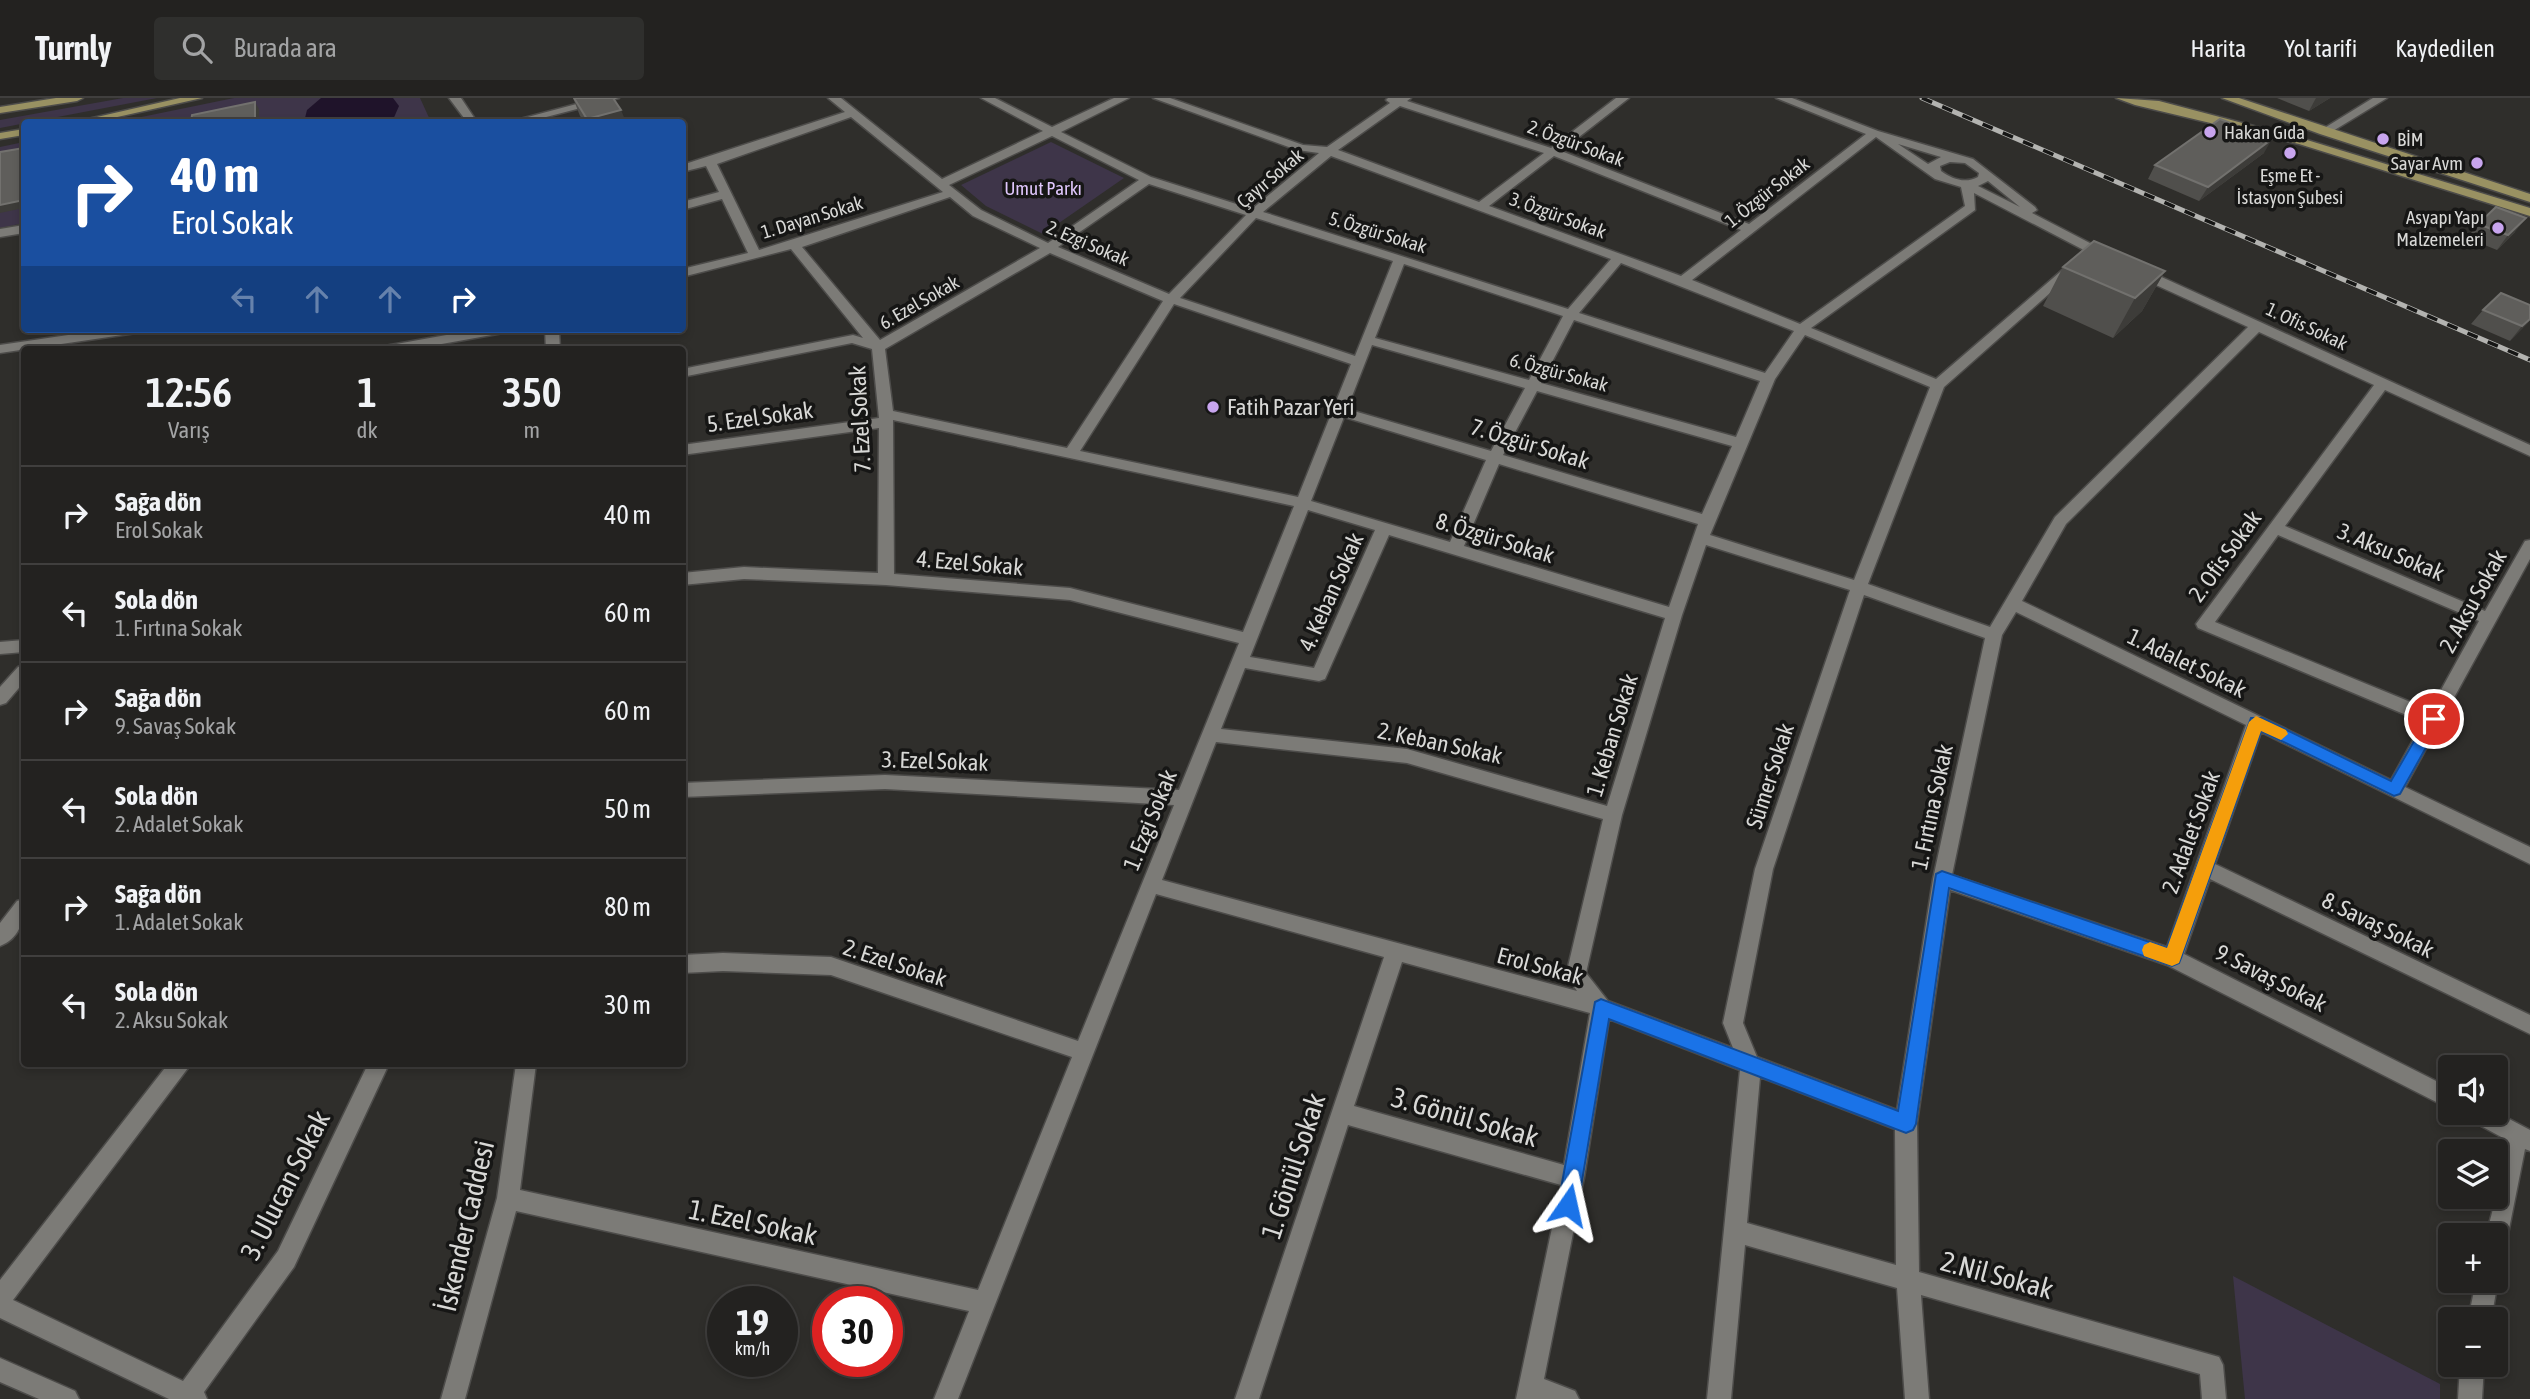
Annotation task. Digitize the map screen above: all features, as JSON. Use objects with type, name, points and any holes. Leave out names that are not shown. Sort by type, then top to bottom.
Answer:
[{"type":"main road","points":[[0,110],[29,102],[77,98]]},
{"type":"main road","points":[[94,119],[196,98]]},
{"type":"main road","points":[[2150,104],[2170,102],[2176,98]]},
{"type":"main road","points":[[2228,98],[2324,132],[2529,197]]},
{"type":"main road","points":[[2122,99],[2211,117],[2303,142],[2530,212]]},
{"type":"main road","points":[[0,136],[21,132]]},
{"type":"street","points":[[455,98],[464,104]]},
{"type":"street","points":[[527,119],[613,98]]},
{"type":"street","name":"2. Ezgi Sokak","points":[[834,98],[977,213],[1049,248],[1171,299],[1359,362]]},
{"type":"street","name":"5. Özgür Sokak","points":[[987,98],[1147,180],[1768,379]]},
{"type":"street","points":[[941,184],[1124,98]]},
{"type":"street","name":"3. Özgür Sokak","points":[[1159,98],[1301,148],[1329,151],[1619,257],[1802,328],[1938,385]]},
{"type":"street","points":[[1480,207],[1623,98]]},
{"type":"street","points":[[1782,98],[1874,133],[1973,162],[2066,238]]},
{"type":"street","points":[[2324,132],[2381,98]]},
{"type":"street","name":"Çayır Sokak","points":[[1070,454],[1171,299],[1253,214],[1329,151],[1397,100]]},
{"type":"street","name":"2. Özgür Sokak","points":[[1397,100],[1553,152],[1750,229]]},
{"type":"street","points":[[686,168],[853,113]]},
{"type":"street","points":[[1874,133],[1939,176],[1966,184],[2066,238]]},
{"type":"street","name":"1. Özgür Sokak","points":[[1683,281],[1874,133]]},
{"type":"street","points":[[1939,176],[1933,168],[1934,164],[1942,159],[1956,158]]},
{"type":"street","points":[[710,162],[755,255]]},
{"type":"street","points":[[1966,184],[1982,181],[1985,173]]},
{"type":"street","name":"6. Ezel Sokak","points":[[686,372],[853,339],[878,347],[1049,248],[1147,180]]},
{"type":"street","name":"1. Keban Sokak","points":[[1601,1007],[1576,975],[1613,816],[1674,615],[1707,521],[1768,379],[1802,328],[1971,206],[1966,184]]},
{"type":"street","name":"1. Dayan Sokak","points":[[686,272],[794,245],[952,193]]},
{"type":"street","points":[[686,205],[726,194]]},
{"type":"street","points":[[0,233],[21,230]]},
{"type":"street","name":"1. Ofis Sokak","points":[[2066,238],[2530,451]]},
{"type":"street","name":"7. Ezel Sokak","points":[[794,245],[878,347],[886,419],[887,579]]},
{"type":"street","name":"Sümer Sokak","points":[[1719,1399],[1751,1066],[1733,1023],[1765,869],[1859,587],[1938,385],[2093,251]]},
{"type":"street","points":[[1455,549],[1495,457],[1570,315],[1619,257]]},
{"type":"street","name":"1. Ezgi Sokak","points":[[946,1399],[1400,259]]},
{"type":"street","name":"1. Fırtına Sokak","points":[[1917,1399],[1908,1281],[1906,1124],[1942,879],[1994,635],[2060,521],[2258,325]]},
{"type":"street","points":[[22,346],[111,333]]},
{"type":"street","points":[[407,346],[481,333]]},
{"type":"street","name":"6. Özgür Sokak","points":[[1368,340],[1740,443]]},
{"type":"street","points":[[0,349],[21,346]]},
{"type":"street","name":"2. Ofis Sokak","points":[[2383,383],[2204,624],[2434,719]]},
{"type":"street","name":"7. Özgür Sokak","points":[[1339,411],[1707,521]]},
{"type":"street","name":"5. Ezel Sokak","points":[[686,449],[886,419],[1070,454]]},
{"type":"street","name":"8. Özgür Sokak","points":[[1070,454],[1303,503],[1674,615]]},
{"type":"street","name":"3. Aksu Sokak","points":[[2274,527],[2489,619]]},
{"type":"street","name":"4. Keban Sokak","points":[[1240,661],[1319,675],[1384,528]]},
{"type":"street","points":[[1701,538],[1859,587],[1994,635]]},
{"type":"street","name":"2. Aksu Sokak","points":[[2394,790],[2530,545]]},
{"type":"street","name":"4. Ezel Sokak","points":[[686,579],[744,573],[887,579],[1070,594],[1249,640]]},
{"type":"street","name":"1. Adalet Sokak","points":[[2012,603],[2530,856]]},
{"type":"street","points":[[0,648],[21,646]]},
{"type":"street","points":[[0,698],[21,674]]},
{"type":"street","name":"2. Adalet Sokak","points":[[2172,958],[2256,722]]},
{"type":"street","name":"2. Keban Sokak","points":[[1211,735],[1407,756],[1613,816]]},
{"type":"street","name":"3. Ezel Sokak","points":[[686,789],[885,782],[1185,798]]},
{"type":"street","name":"8. Savaş Sokak","points":[[2205,868],[2530,1025]]},
{"type":"street","name":"9. Savaş Sokak","points":[[1942,879],[2172,958],[2438,1093]]},
{"type":"street","name":"Erol Sokak","points":[[1151,885],[1601,1007],[1906,1124]]},
{"type":"street","points":[[12,929],[21,912]]},
{"type":"street","name":"1. Gönül Sokak","points":[[1247,1399],[1395,952]]},
{"type":"street","name":"2. Ezel Sokak","points":[[686,964],[723,962],[831,966],[1084,1052]]},
{"type":"street","points":[[1567,1399],[1530,1393],[1573,1178],[1601,1007]]},
{"type":"street","points":[[0,1298],[179,1067]]},
{"type":"street","name":"3. Ulucan Sokak","points":[[189,1398],[286,1259],[378,1067]]},
{"type":"street","name":"İskender Caddesi","points":[[453,1399],[508,1198],[526,1067]]},
{"type":"street","name":"3. Gönül Sokak","points":[[1342,1114],[1573,1178]]},
{"type":"street","points":[[2500,1125],[2523,1137],[2500,1223]]},
{"type":"street","name":"1. Ezel Sokak","points":[[508,1198],[984,1303]]},
{"type":"street","name":"2.Nil Sokak","points":[[1734,1231],[2211,1365],[2214,1399]]},
{"type":"street","points":[[0,1306],[189,1398]]},
{"type":"street","points":[[0,1370],[67,1399]]},
{"type":"street","points":[[2470,1399],[2471,1377]]},
{"type":"green space","points":[[123,98],[157,98],[47,119],[21,119],[21,124],[0,128],[0,120]]},
{"type":"green space","points":[[234,98],[420,98],[430,119],[132,119]]},
{"type":"green space","name":"Umut Parkı","points":[[1051,142],[1124,178],[1043,234],[986,206],[961,185]]},
{"type":"green space","points":[[21,143],[21,224],[0,228],[0,147]]},
{"type":"green space","points":[[2233,1276],[2440,1384],[2440,1399],[2245,1399]]},
{"type":"shaded area","points":[[321,98],[393,98],[399,106],[393,119],[305,119],[307,110]]},
{"type":"building","points":[[574,98],[613,98],[621,110],[587,119]]},
{"type":"building","points":[[255,102],[255,119],[191,119],[192,115]]},
{"type":"building","points":[[2220,119],[2272,139],[2208,187],[2155,165]]},
{"type":"building","points":[[21,148],[21,201],[0,205],[0,152]]},
{"type":"building","points":[[2496,207],[2526,218],[2508,235],[2478,224]]},
{"type":"building","points":[[2094,241],[2165,271],[2135,298],[2063,267]]},
{"type":"building","points":[[2501,293],[2530,305],[2530,319],[2522,326],[2483,310]]},
{"type":"railway","points":[[1922,98],[2530,360]]},
{"type":"slow traffic","points":[[2150,950],[2172,958],[2256,722],[2281,734]]},
{"type":"place","name":"Hakan Gıda","points":[[2210,132]]},
{"type":"place","name":"BİM","points":[[2383,139]]},
{"type":"place","name":"Eşme Et - İstasyon Şubesi","points":[[2290,153]]},
{"type":"place","name":"Sayar Avm","points":[[2477,163]]},
{"type":"place","name":"Asyapı Yapı Malzemeleri","points":[[2498,228]]},
{"type":"place","name":"Fatih Pazar Yeri","points":[[1213,407]]},
{"type":"route","points":[[1568,1205],[1601,1007],[1906,1124],[1942,879],[2172,958],[2256,722],[2394,790],[2434,719]]}]
